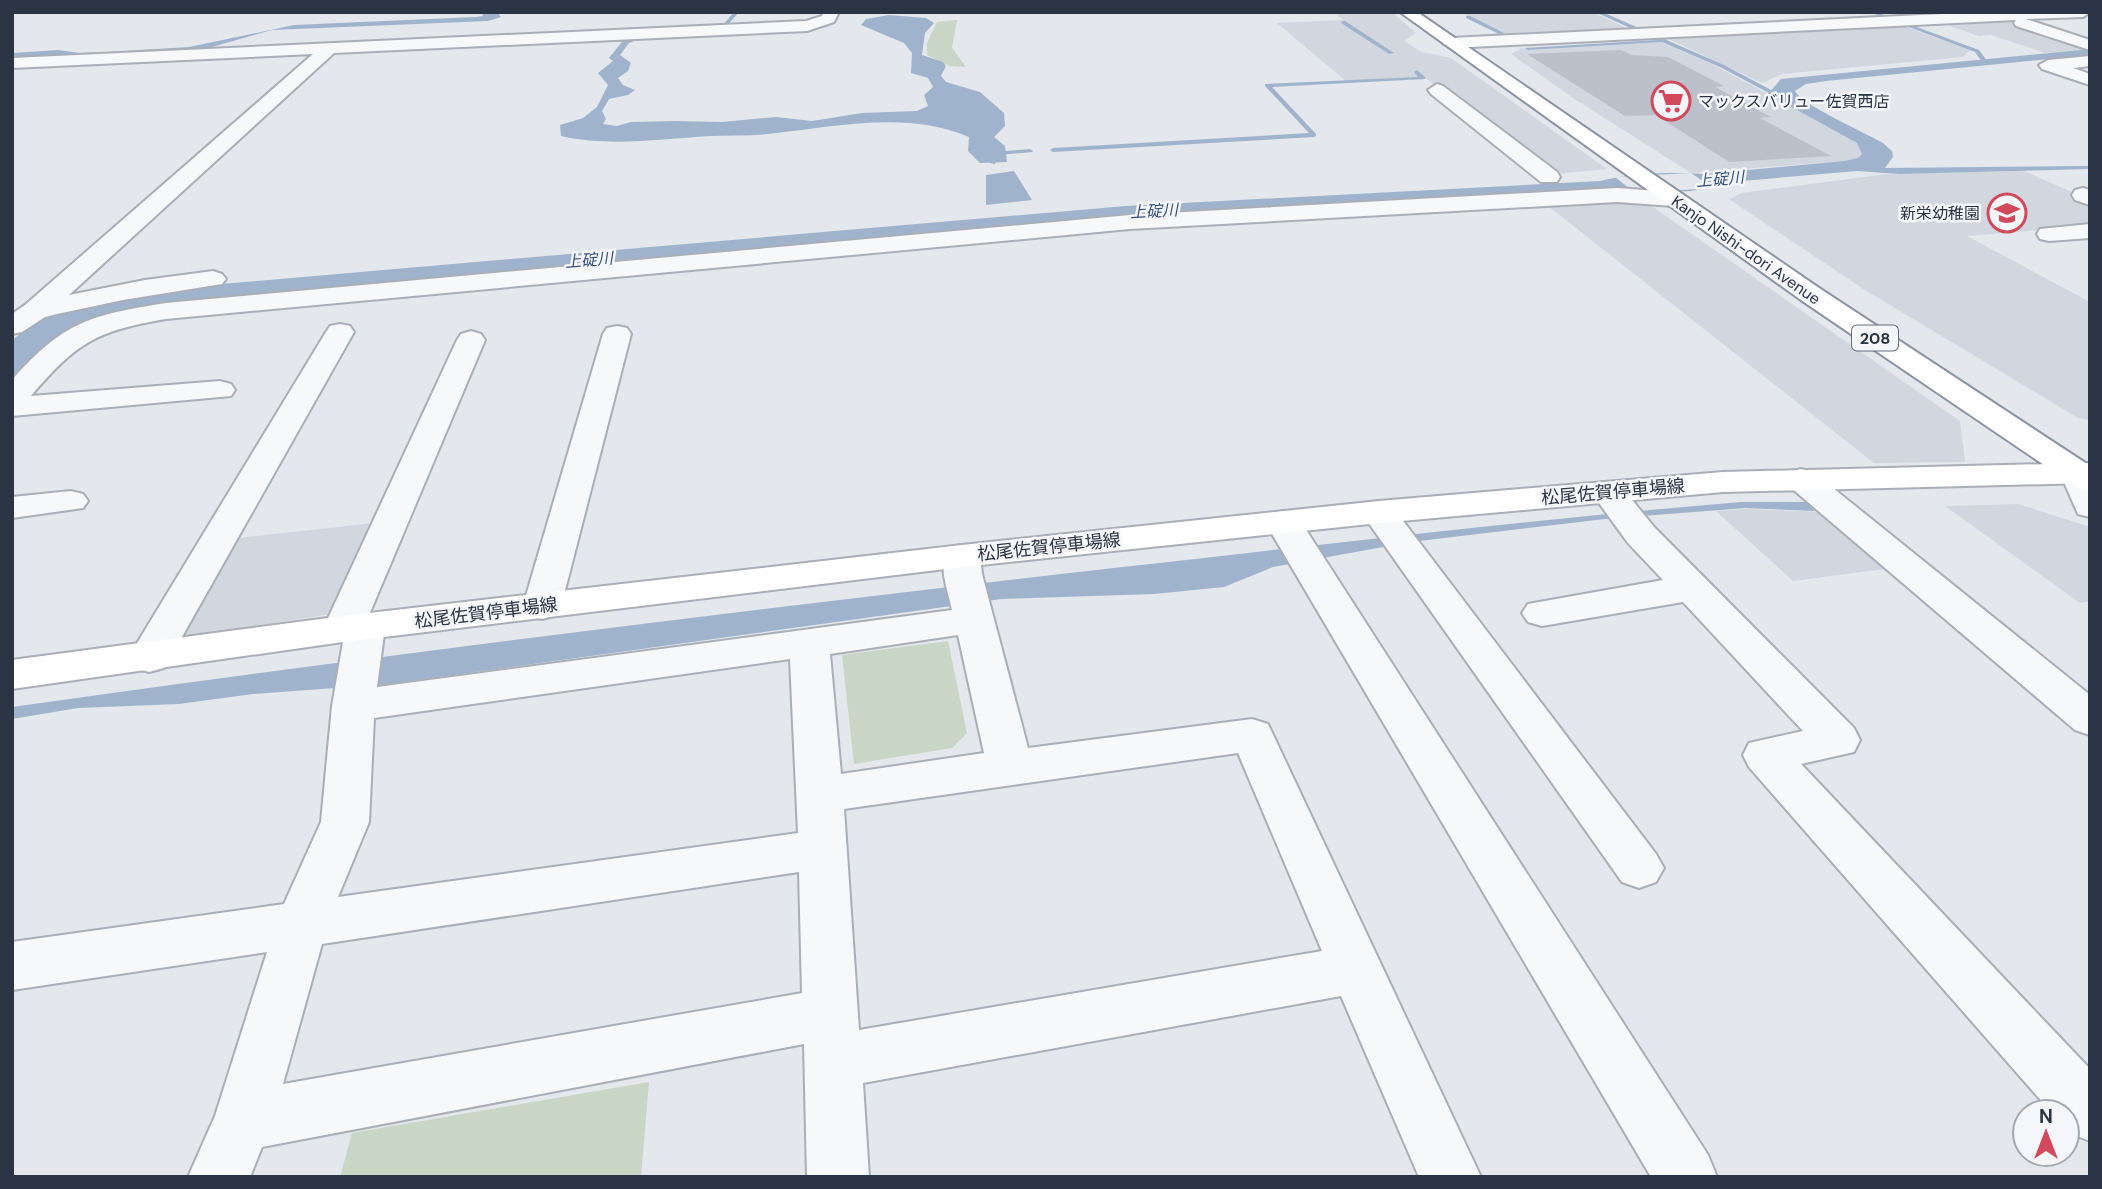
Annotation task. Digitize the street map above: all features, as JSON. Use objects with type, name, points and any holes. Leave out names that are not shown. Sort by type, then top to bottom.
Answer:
[{"type":"main road","name":"Kanjo Nishi-dori Avenue","points":[[1407,12],[1661,183]]},
{"type":"main road","name":"Kanjo Nishi-dori Avenue","points":[[1429,12],[1476,43],[1810,294],[2087,470]]},
{"type":"main road","name":"松尾佐賀停車場線","points":[[12,675],[149,658],[355,662],[542,606],[968,591],[1393,531],[1620,507],[1723,482],[2087,470]]},
{"type":"street","points":[[12,63],[807,26],[829,19],[831,12]]},
{"type":"street","points":[[1451,43],[1896,22],[1997,14],[2083,12]]},
{"type":"street","points":[[1997,14],[2090,45]]},
{"type":"street","points":[[12,326],[35,311],[329,49]]},
{"type":"street","points":[[2090,61],[2048,65],[2090,80]]},
{"type":"street","points":[[1437,90],[1549,177]]},
{"type":"street","points":[[1603,172],[1661,183]]},
{"type":"street","points":[[1048,206],[1576,174]]},
{"type":"street","points":[[12,399],[60,347],[86,331],[125,317],[166,311],[1130,222],[1617,195],[1661,183]]},
{"type":"street","points":[[2049,234],[2090,231]]},
{"type":"street","points":[[35,311],[93,296],[155,285],[238,277]]},
{"type":"street","points":[[149,658],[340,332]]},
{"type":"street","points":[[542,606],[617,334]]},
{"type":"street","points":[[219,1177],[243,1121],[301,925],[345,822],[355,662],[471,340]]},
{"type":"street","points":[[12,407],[220,390]]},
{"type":"street","points":[[2087,470],[2090,507]]},
{"type":"street","points":[[1801,480],[2090,719]]},
{"type":"street","points":[[12,508],[71,502]]},
{"type":"street","points":[[1620,507],[1692,588],[1839,740],[1765,755],[2090,1112]]},
{"type":"street","points":[[1393,531],[1639,867]]},
{"type":"street","points":[[1297,545],[1686,1177]]},
{"type":"street","points":[[1542,613],[1692,588]]},
{"type":"street","points":[[355,662],[809,643],[968,591],[1010,767]]},
{"type":"street","points":[[809,643],[823,849],[838,1177]]},
{"type":"street","points":[[820,795],[1252,735],[1450,1177]]},
{"type":"street","points":[[12,967],[823,849]]},
{"type":"street","points":[[243,1121],[833,1037],[1356,969]]},
{"type":"shaded area","points":[[1334,12],[1392,12],[1416,33],[1404,41],[1422,52],[1451,58],[1607,169],[1554,174],[1427,79],[1347,82],[1277,23],[1343,20]]},
{"type":"shaded area","points":[[1460,12],[1592,12],[1629,29],[1504,33]]},
{"type":"shaded area","points":[[2009,22],[2089,49],[2045,53],[1991,35],[1979,36],[1947,25]]},
{"type":"shaded area","points":[[1906,27],[1970,50],[1963,57],[1782,74],[1762,83],[1669,39]]},
{"type":"shaded area","points":[[1661,42],[1712,64],[1848,137],[1857,143],[1862,153],[1858,158],[1844,161],[1691,173],[1573,98],[1511,54],[1522,48],[1530,50]]},
{"type":"shaded area","points":[[2024,171],[2090,200],[2090,226],[1967,236],[2090,302],[2090,420],[2078,418],[1865,290],[1729,199],[1742,193],[1887,174]]},
{"type":"shaded area","points":[[1622,199],[1653,207],[1960,421],[1965,462],[1874,463],[1543,202]]},
{"type":"shaded area","points":[[2018,504],[2090,527],[2090,601],[2080,603],[1945,506]]},
{"type":"shaded area","points":[[1745,509],[1824,512],[1892,568],[1793,581],[1716,511]]},
{"type":"shaded area","points":[[374,523],[337,613],[173,639],[229,539]]},
{"type":"green space","points":[[957,20],[952,48],[966,67],[950,66],[927,55],[927,43],[937,22]]},
{"type":"green space","points":[[948,641],[967,733],[952,748],[854,764],[842,655]]},
{"type":"green space","points":[[649,1082],[641,1177],[340,1177],[352,1133]]},
{"type":"water","points":[[481,12],[497,12],[501,17],[488,21],[272,30],[201,50],[12,58],[12,53],[58,50],[80,53],[189,47],[294,25],[476,17],[483,16]]},
{"type":"water","points":[[889,15],[926,18],[934,23],[925,33],[922,55],[943,62],[946,66],[941,76],[946,82],[980,92],[1004,113],[1005,126],[994,137],[1005,146],[1007,162],[980,163],[968,151],[969,137],[945,129],[895,122],[761,135],[635,141],[598,141],[561,136],[560,125],[583,118],[597,107],[608,85],[598,73],[613,61],[609,58],[622,42],[618,38],[648,36],[629,43],[620,55],[631,63],[628,71],[618,78],[623,85],[635,90],[628,95],[609,99],[602,111],[606,119],[603,124],[617,126],[631,122],[722,122],[776,117],[812,121],[862,113],[917,111],[928,106],[924,95],[933,87],[928,78],[911,73],[912,53],[904,43],[861,25],[866,19]]},
{"type":"water","name":"上碇川","points":[[2090,49],[2090,55],[1826,81],[1806,84],[1795,91],[1809,104],[1883,143],[1892,151],[1893,157],[1885,168],[2090,166],[2090,169],[1900,174],[1857,171],[1742,181],[1691,191],[1131,218],[88,322],[65,333],[47,346],[12,379],[12,340],[36,322],[163,289],[1126,206],[1600,181],[1639,175],[1704,174],[1844,161],[1858,158],[1862,154],[1857,143],[1768,94],[1781,79]]},
{"type":"water","points":[[1014,171],[1032,200],[986,205],[986,175]]},
{"type":"water","points":[[1741,502],[1806,502],[1815,511],[1745,508],[1605,519],[1411,542],[1273,567],[1224,587],[1154,594],[1002,599],[389,684],[253,694],[179,704],[78,708],[12,719],[12,707],[567,633],[1354,541]]},
{"type":"pier","points":[[1691,173],[1713,188],[1635,193],[1615,177]]},
{"type":"building","name":"マックスバリュー佐賀西店","points":[[1621,50],[1632,55],[1668,57],[1724,86],[1715,87],[1771,117],[1760,118],[1831,156],[1729,162],[1656,115],[1625,116],[1527,54]]},
{"type":"waterway","points":[[712,27],[724,26],[737,12]]},
{"type":"waterway","points":[[1597,12],[1722,66],[1771,92],[1782,94]]},
{"type":"waterway","points":[[1871,12],[1977,51],[1985,62]]},
{"type":"waterway","points":[[1468,17],[1501,33]]},
{"type":"waterway","points":[[1343,22],[1391,53]]},
{"type":"waterway","points":[[1528,48],[1660,41]]},
{"type":"waterway","points":[[1053,150],[1314,135],[1267,85],[1423,78],[1417,72]]},
{"type":"waterway","points":[[993,163],[995,153],[1030,151]]},
{"type":"place","name":"マックスバリュー佐賀西店","points":[[1671,101]]},
{"type":"place","name":"新栄幼稚園","points":[[2007,213]]}]
